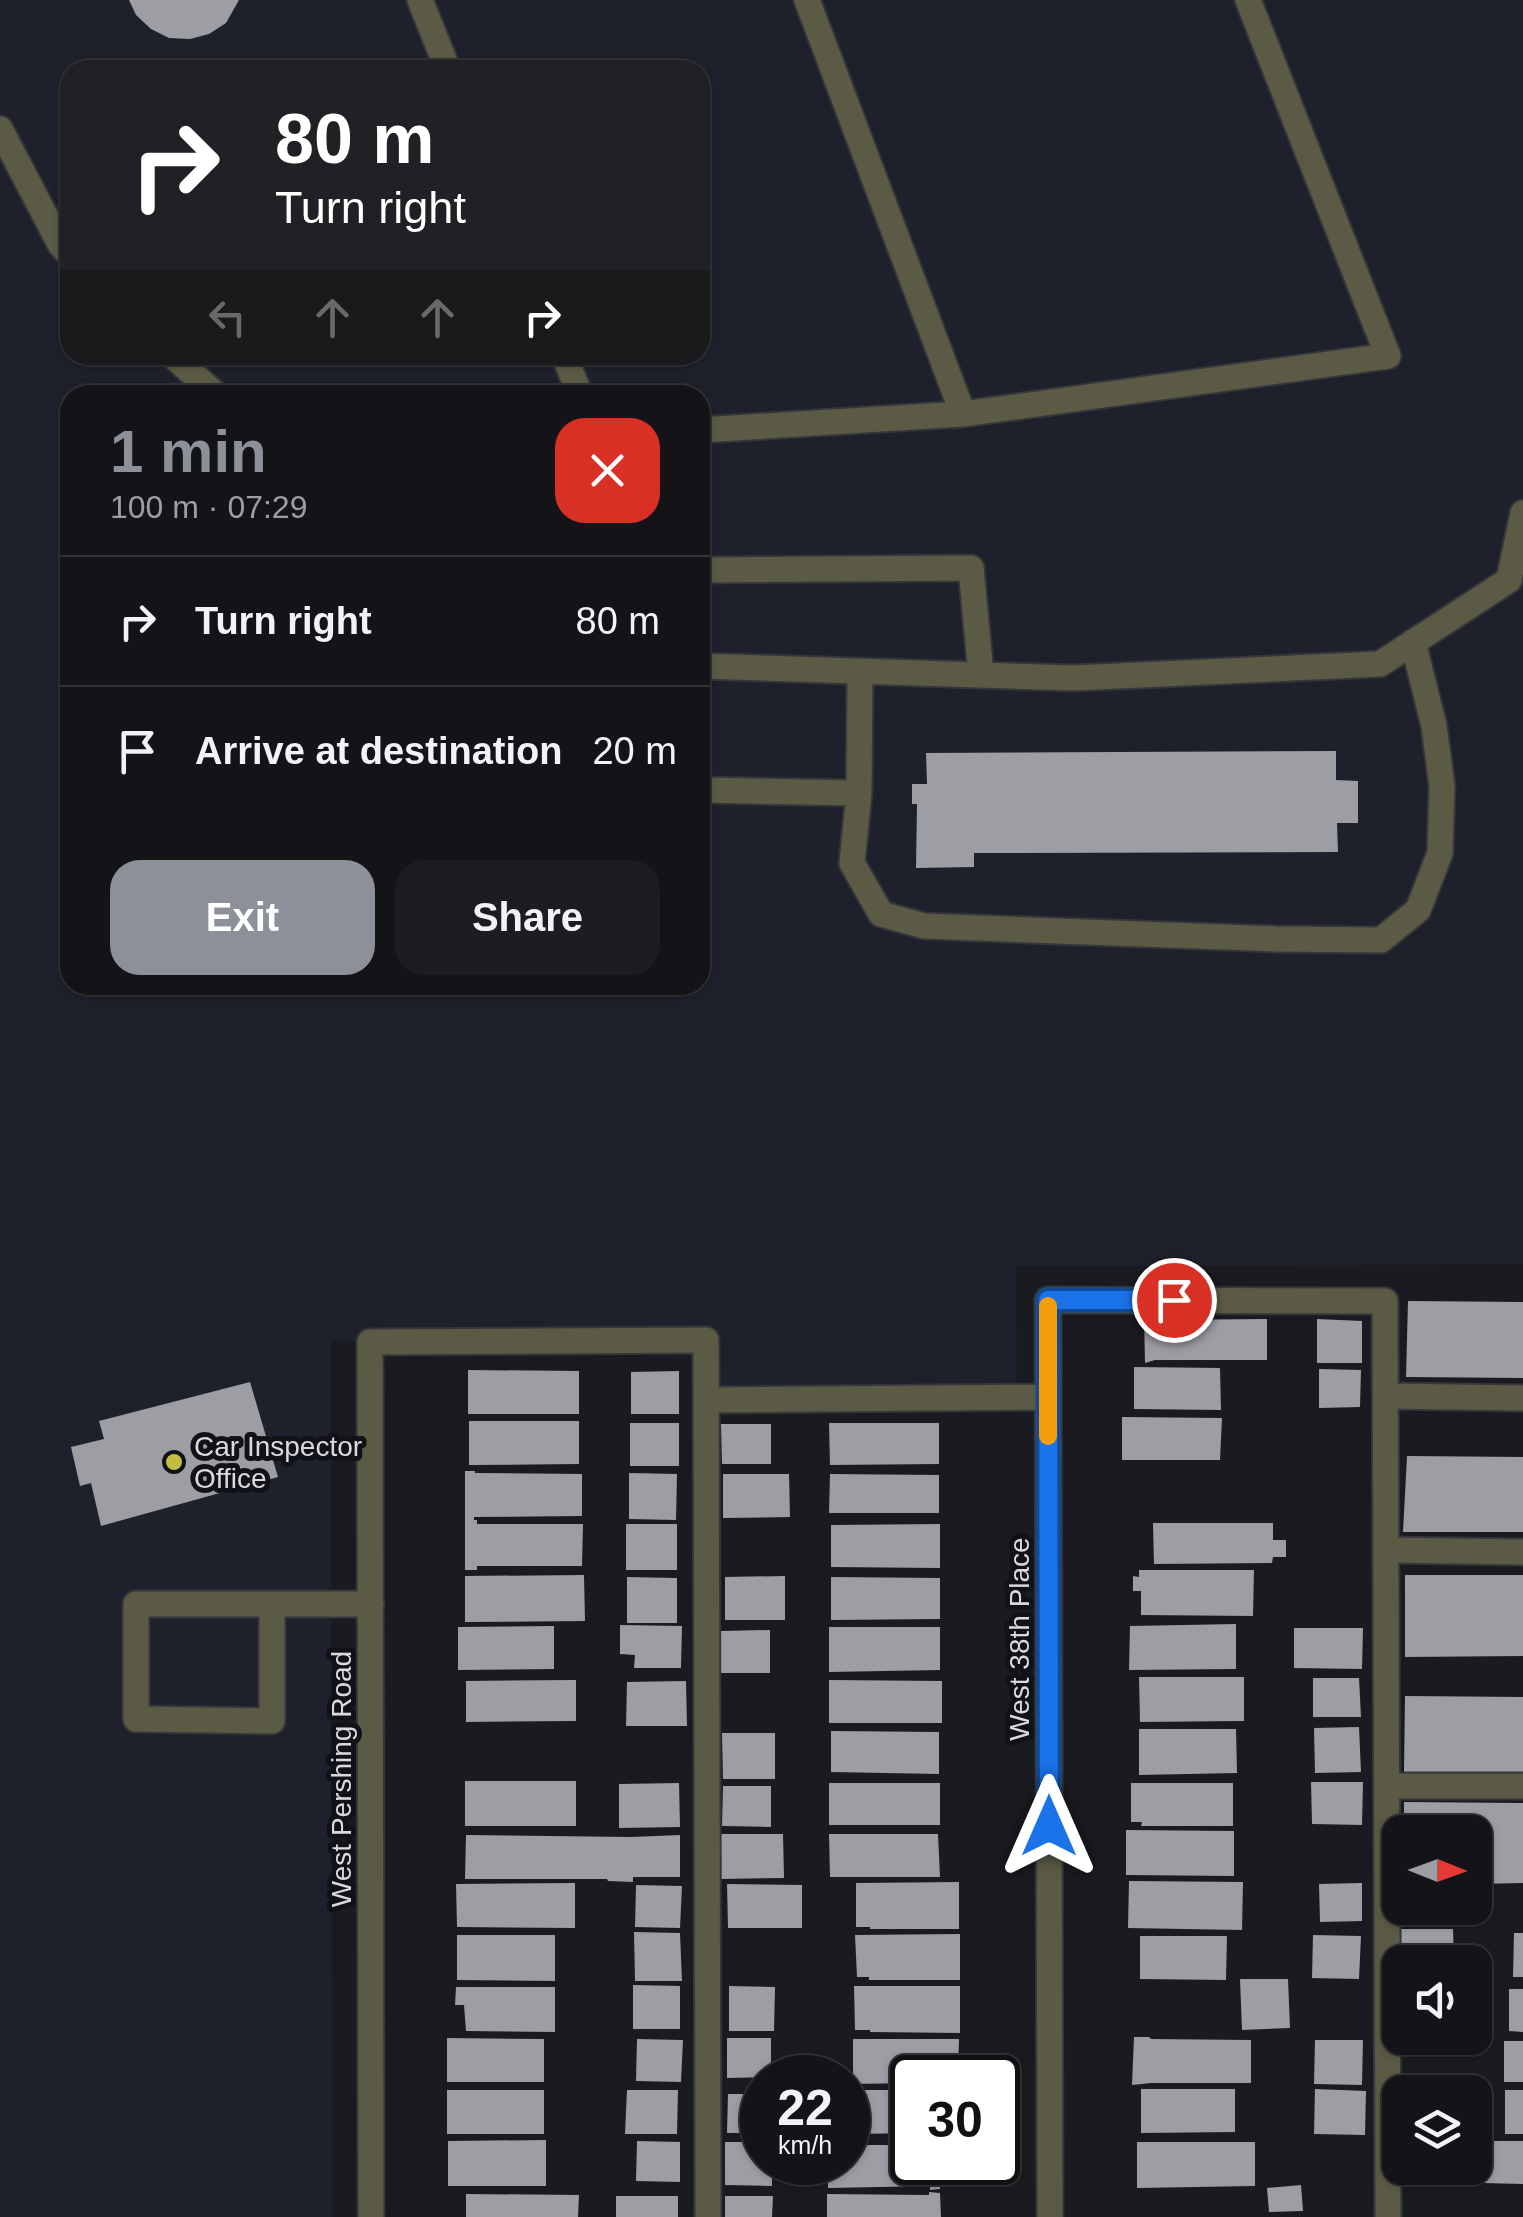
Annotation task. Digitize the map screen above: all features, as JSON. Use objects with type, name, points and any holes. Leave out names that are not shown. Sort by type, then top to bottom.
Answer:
[{"type":"street","points":[[420,0],[444,60]]},
{"type":"street","points":[[806,0],[963,414]]},
{"type":"street","points":[[710,429],[963,414],[1388,356],[1248,0]]},
{"type":"street","points":[[0,129],[60,244]]},
{"type":"street","points":[[183,365],[205,385]]},
{"type":"street","points":[[710,666],[1073,678],[1380,664],[1509,580],[1523,513]]},
{"type":"street","points":[[710,570],[971,568],[981,676]]},
{"type":"street","points":[[860,672],[860,793],[852,863],[881,914],[924,926],[1381,940],[1418,910],[1440,853],[1442,786],[1434,726],[1413,642]]},
{"type":"street","points":[[710,790],[860,793]]},
{"type":"street","name":"West 38th Place","points":[[1050,2217],[1048,1300],[1385,1301],[1386,1396]]},
{"type":"street","name":"West Pershing Road","points":[[371,2217],[370,1342],[706,1340],[706,1400]]},
{"type":"street","points":[[1388,2217],[1386,1396],[1523,1398]]},
{"type":"street","points":[[708,2217],[706,1400],[1048,1397]]},
{"type":"street","points":[[1386,1550],[1523,1552]]},
{"type":"street","points":[[272,1605],[272,1721],[136,1720],[136,1604],[371,1604]]},
{"type":"street","points":[[1388,1786],[1523,1786]]},
{"type":"shaded area","points":[[0,0],[1523,0],[1523,1264],[1016,1267],[1017,1397],[706,1400],[706,1340],[331,1341],[332,2217],[0,2217]]},
{"type":"building","points":[[129,0],[239,0],[226,23],[209,34],[190,39],[169,38],[151,29],[136,15]]},
{"type":"building","points":[[1336,751],[1336,780],[1358,781],[1358,823],[1337,823],[1338,852],[974,853],[974,867],[916,868],[917,804],[912,804],[912,784],[927,784],[926,753]]},
{"type":"building","points":[[1408,1301],[1523,1302],[1523,1378],[1406,1377]]},
{"type":"building","points":[[1144,1315],[1156,1316],[1156,1320],[1267,1319],[1267,1360],[1145,1363]]},
{"type":"building","points":[[1317,1319],[1362,1321],[1362,1363],[1317,1363]]},
{"type":"building","points":[[1134,1367],[1220,1368],[1221,1410],[1134,1409]]},
{"type":"building","points":[[1319,1369],[1361,1370],[1360,1407],[1319,1408]]},
{"type":"building","points":[[468,1370],[579,1371],[579,1414],[468,1414]]},
{"type":"building","points":[[679,1371],[679,1414],[631,1414],[631,1372]]},
{"type":"building","name":"Car Inspector Office","points":[[250,1382],[278,1477],[101,1526],[91,1483],[80,1486],[71,1447],[104,1439],[99,1421]]},
{"type":"building","points":[[1122,1417],[1222,1418],[1220,1460],[1122,1460]]},
{"type":"building","points":[[469,1421],[579,1421],[579,1464],[469,1465]]},
{"type":"building","points":[[630,1423],[679,1423],[679,1466],[630,1466]]},
{"type":"building","points":[[829,1423],[939,1423],[939,1464],[830,1465]]},
{"type":"building","points":[[721,1424],[771,1424],[771,1464],[722,1464]]},
{"type":"building","points":[[1407,1456],[1523,1457],[1523,1532],[1403,1532]]},
{"type":"building","points":[[465,1471],[582,1474],[582,1516],[474,1520],[477,1524],[583,1524],[582,1566],[477,1566],[477,1570],[465,1570]]},
{"type":"building","points":[[629,1473],[677,1474],[676,1520],[629,1519]]},
{"type":"building","points":[[723,1474],[789,1474],[790,1517],[723,1518]]},
{"type":"building","points":[[830,1474],[939,1475],[939,1513],[829,1513]]},
{"type":"building","points":[[1153,1523],[1273,1523],[1273,1540],[1286,1540],[1286,1557],[1273,1557],[1272,1563],[1154,1564]]},
{"type":"building","points":[[626,1524],[677,1524],[677,1570],[626,1570]]},
{"type":"building","points":[[940,1524],[940,1568],[831,1567],[831,1525]]},
{"type":"building","points":[[1139,1570],[1254,1570],[1253,1616],[1141,1615],[1141,1591],[1133,1591],[1133,1576],[1139,1577]]},
{"type":"building","points":[[584,1575],[585,1621],[465,1622],[465,1576]]},
{"type":"building","points":[[1405,1575],[1523,1575],[1523,1656],[1405,1657]]},
{"type":"building","points":[[785,1576],[785,1620],[725,1620],[725,1577]]},
{"type":"building","points":[[627,1577],[677,1578],[677,1623],[627,1623]]},
{"type":"building","points":[[831,1577],[940,1578],[940,1619],[831,1620]]},
{"type":"building","points":[[1236,1624],[1236,1669],[1129,1670],[1130,1626]]},
{"type":"building","points":[[620,1625],[682,1626],[681,1668],[634,1668],[635,1655],[620,1654]]},
{"type":"building","points":[[554,1626],[554,1669],[458,1670],[458,1627]]},
{"type":"building","points":[[829,1627],[940,1627],[940,1670],[829,1672]]},
{"type":"building","points":[[1294,1628],[1363,1628],[1362,1669],[1294,1668]]},
{"type":"building","points":[[770,1630],[770,1673],[721,1673],[721,1631]]},
{"type":"building","points":[[1139,1677],[1244,1677],[1244,1721],[1140,1722]]},
{"type":"building","points":[[1313,1678],[1359,1678],[1361,1717],[1313,1717]]},
{"type":"building","points":[[576,1680],[576,1721],[466,1722],[466,1681]]},
{"type":"building","points":[[829,1680],[942,1681],[942,1723],[829,1723]]},
{"type":"building","points":[[686,1681],[687,1726],[626,1726],[627,1682]]},
{"type":"building","points":[[1405,1696],[1523,1697],[1523,1773],[1404,1772]]},
{"type":"building","points":[[1359,1727],[1361,1772],[1315,1773],[1314,1728]]},
{"type":"building","points":[[1139,1729],[1236,1729],[1237,1773],[1139,1775]]},
{"type":"building","points":[[831,1731],[939,1732],[939,1774],[831,1772]]},
{"type":"building","points":[[722,1733],[775,1733],[775,1779],[723,1779]]},
{"type":"building","points":[[465,1781],[576,1781],[576,1826],[465,1826]]},
{"type":"building","points":[[1311,1782],[1363,1782],[1362,1825],[1312,1824]]},
{"type":"building","points":[[679,1783],[680,1827],[619,1828],[619,1784]]},
{"type":"building","points":[[829,1783],[940,1783],[940,1825],[829,1825]]},
{"type":"building","points":[[1131,1783],[1233,1783],[1233,1826],[1141,1826],[1142,1822],[1131,1822]]},
{"type":"building","points":[[723,1786],[771,1786],[771,1827],[722,1826]]},
{"type":"building","points":[[1404,1802],[1523,1803],[1523,1883],[1492,1884],[1492,1815],[1404,1815]]},
{"type":"building","points":[[1126,1830],[1234,1831],[1234,1876],[1126,1875]]},
{"type":"building","points":[[721,1834],[783,1834],[784,1878],[721,1879]]},
{"type":"building","points":[[829,1834],[938,1834],[940,1877],[830,1877]]},
{"type":"building","points":[[466,1835],[680,1835],[680,1877],[633,1877],[633,1882],[465,1879]]},
{"type":"building","points":[[1129,1881],[1243,1882],[1242,1930],[1128,1928]]},
{"type":"building","points":[[959,1882],[959,1929],[856,1927],[856,1883]]},
{"type":"building","points":[[575,1883],[575,1928],[457,1927],[456,1884]]},
{"type":"building","points":[[1362,1883],[1362,1921],[1320,1922],[1319,1884]]},
{"type":"building","points":[[727,1884],[802,1885],[802,1928],[728,1928]]},
{"type":"building","points":[[636,1885],[682,1886],[680,1928],[635,1927]]},
{"type":"building","points":[[1400,1929],[1453,1929],[1453,1945],[1400,1945]]},
{"type":"building","points":[[634,1932],[680,1933],[682,1981],[635,1981]]},
{"type":"building","points":[[1514,1933],[1523,1933],[1523,1977],[1513,1977]]},
{"type":"building","points":[[960,1934],[960,1980],[857,1977],[855,1935]]},
{"type":"building","points":[[457,1935],[555,1935],[555,1981],[457,1980]]},
{"type":"building","points":[[1313,1935],[1361,1936],[1359,1979],[1312,1978]]},
{"type":"building","points":[[1140,1936],[1227,1936],[1226,1980],[1140,1979]]},
{"type":"building","points":[[1240,1979],[1288,1979],[1290,2028],[1242,2030]]},
{"type":"building","points":[[633,1985],[680,1986],[680,2029],[633,2029]]},
{"type":"building","points":[[729,1986],[775,1987],[774,2031],[729,2031]]},
{"type":"building","points":[[854,1986],[960,1986],[960,2033],[855,2030]]},
{"type":"building","points":[[456,1987],[555,1987],[555,2032],[466,2031],[464,2005],[455,2005]]},
{"type":"building","points":[[1509,1989],[1523,1989],[1523,2032],[1509,2031]]},
{"type":"building","points":[[1134,2037],[1251,2040],[1251,2083],[1132,2085]]},
{"type":"building","points":[[447,2038],[544,2039],[544,2082],[447,2082]]},
{"type":"building","points":[[727,2038],[771,2038],[771,2055],[740,2055],[740,2078],[727,2078]]},
{"type":"building","points":[[637,2039],[683,2040],[681,2082],[636,2081]]},
{"type":"building","points":[[853,2039],[959,2039],[959,2055],[890,2055],[890,2083],[870,2084],[870,2055],[853,2055]]},
{"type":"building","points":[[1315,2040],[1363,2040],[1362,2085],[1314,2084]]},
{"type":"building","points":[[1504,2041],[1523,2041],[1523,2082],[1504,2082]]},
{"type":"building","points":[[1141,2089],[1235,2089],[1235,2132],[1141,2133]]},
{"type":"building","points":[[1315,2089],[1366,2091],[1365,2135],[1314,2134]]},
{"type":"building","points":[[447,2090],[544,2090],[544,2134],[447,2134]]},
{"type":"building","points":[[627,2090],[678,2090],[677,2134],[625,2134]]},
{"type":"building","points":[[870,2090],[890,2090],[890,2133],[870,2134]]},
{"type":"building","points":[[1505,2090],[1523,2090],[1523,2134],[1505,2134]]},
{"type":"building","points":[[728,2094],[740,2094],[740,2133],[727,2133]]},
{"type":"building","points":[[546,2140],[546,2186],[448,2186],[448,2141]]},
{"type":"building","points":[[637,2141],[680,2142],[680,2182],[636,2181]]},
{"type":"building","points":[[1492,2141],[1523,2141],[1523,2184],[1492,2183]]},
{"type":"building","points":[[725,2142],[740,2142],[740,2185],[772,2186],[725,2185]]},
{"type":"building","points":[[1137,2142],[1255,2142],[1255,2186],[1137,2188]]},
{"type":"building","points":[[870,2145],[890,2145],[890,2185],[940,2185],[940,2189],[930,2190],[930,2186],[828,2188],[870,2185]]},
{"type":"building","points":[[1301,2185],[1303,2211],[1269,2212],[1267,2188]]},
{"type":"building","points":[[940,2193],[941,2217],[827,2217],[827,2194]]},
{"type":"building","points":[[466,2194],[579,2195],[578,2217],[466,2217]]},
{"type":"building","points":[[616,2196],[678,2196],[678,2217],[616,2217]]},
{"type":"building","points":[[725,2196],[773,2196],[772,2217],[725,2217]]},
{"type":"slow traffic","points":[[1048,1306],[1048,1436]]},
{"type":"place","name":"Car Inspector Office","points":[[174,1462]]},
{"type":"route","points":[[1049,1826],[1048,1300],[1174,1300]]}]
